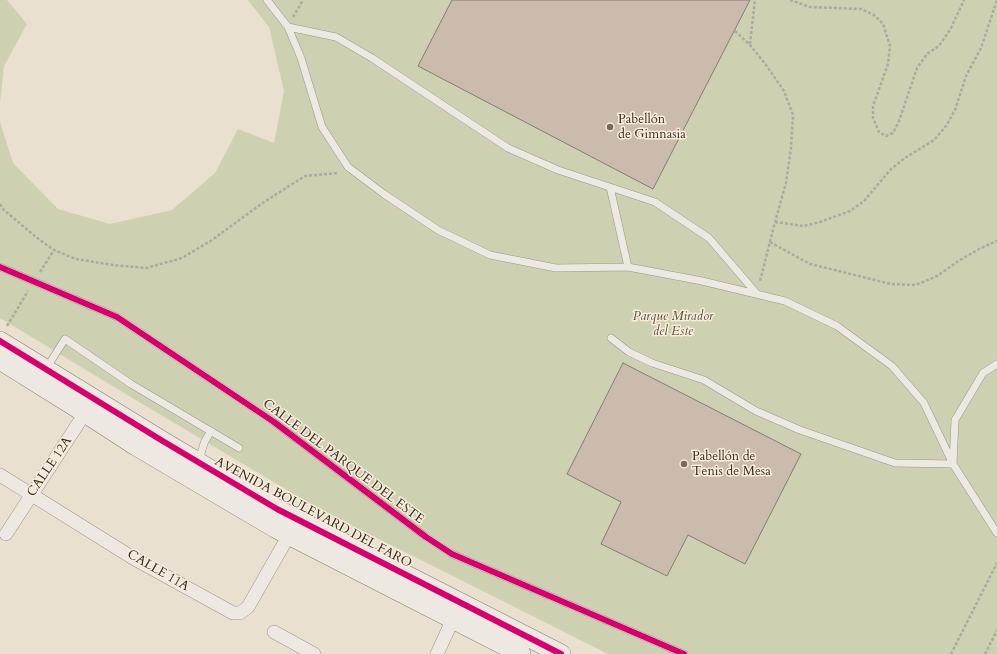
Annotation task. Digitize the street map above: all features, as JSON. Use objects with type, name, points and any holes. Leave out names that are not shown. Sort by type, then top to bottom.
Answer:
[{"type":"street","name":"AVENIDA BOULEVARD DEL FARO","points":[[2,336],[45,369],[136,446],[274,528],[521,654]]},
{"type":"street","name":"AVENIDA BOULEVARD DEL FARO","points":[[0,360],[198,463],[284,513],[561,654]]},
{"type":"street","name":"CALLE 12A","points":[[6,534],[90,406]]},
{"type":"street","name":"CALLE 11A","points":[[0,475],[133,558],[233,613],[240,613],[248,607],[289,535]]},
{"type":"street","points":[[437,654],[454,620]]},
{"type":"street","points":[[274,632],[314,654]]},
{"type":"lane","points":[[268,0],[288,26],[301,58],[322,127],[348,167],[384,194],[438,230],[490,255],[556,268],[628,267],[702,281],[785,301],[837,326],[892,366],[924,404],[953,464],[997,533]]},
{"type":"lane","points":[[288,26],[336,37],[372,58],[508,148],[558,170],[655,202],[709,238],[757,295]]},
{"type":"lane","points":[[610,187],[628,267]]},
{"type":"lane","name":"CALLE DEL PARQUE DEL ESTE","points":[[0,267],[117,317],[274,422],[426,537],[452,554],[684,654]]},
{"type":"lane","points":[[611,338],[629,352],[652,363],[704,380],[756,411],[800,430],[895,463],[953,464]]},
{"type":"lane","points":[[45,369],[65,339],[131,384],[239,448]]},
{"type":"lane","points":[[953,464],[955,420],[983,373],[997,364]]},
{"type":"lane","points":[[198,463],[204,443],[211,431]]},
{"type":"path","points":[[288,26],[303,0]]},
{"type":"path","points":[[750,45],[755,0]]},
{"type":"path","points":[[790,0],[810,7],[861,9],[874,15],[883,24],[890,46],[888,64],[873,106],[872,118],[879,132],[886,136],[893,133],[899,121],[917,68],[927,54],[939,46],[951,28],[964,0]]},
{"type":"path","points":[[775,222],[804,226],[850,211],[864,200],[891,169],[905,158],[934,140],[946,126],[955,110],[966,76],[981,48],[997,0]]},
{"type":"path","points":[[735,30],[750,45],[784,91],[793,115],[791,148],[786,183],[757,295]]},
{"type":"path","points":[[0,204],[9,215],[54,250],[76,258],[113,265],[146,268],[182,258],[212,240],[264,202],[306,176],[353,171]]},
{"type":"path","points":[[770,242],[810,264],[891,284],[916,285],[937,276],[979,248],[997,241]]},
{"type":"path","points":[[2,336],[54,250]]},
{"type":"path","points":[[951,654],[997,563]]},
{"type":"path","points":[[985,654],[997,630]]},
{"type":"green space","points":[[0,0],[7,0],[27,24],[4,66],[0,104]]},
{"type":"green space","name":"Parque Mirador del Este","points":[[248,0],[997,0],[997,654],[608,654],[319,509],[0,318],[0,122],[13,163],[58,209],[110,224],[172,210],[215,173],[238,129],[274,143],[284,91],[269,27]]},
{"type":"building","name":"Pabellón de Gimnasia","points":[[452,0],[750,0],[653,189],[418,66]]},
{"type":"building","name":"Pabellón de Tenis de Mesa","points":[[623,363],[801,454],[745,564],[688,535],[667,576],[601,544],[621,502],[567,474]]},
{"type":"cycle path","points":[[0,267],[117,317],[274,422],[426,537],[452,554],[684,654]]},
{"type":"cycle path","points":[[0,341],[277,509],[561,654]]},
{"type":"place","name":"Pabellón de Gimnasia","points":[[610,127]]},
{"type":"place","name":"Pabellón de Tenis de Mesa","points":[[684,464]]}]
